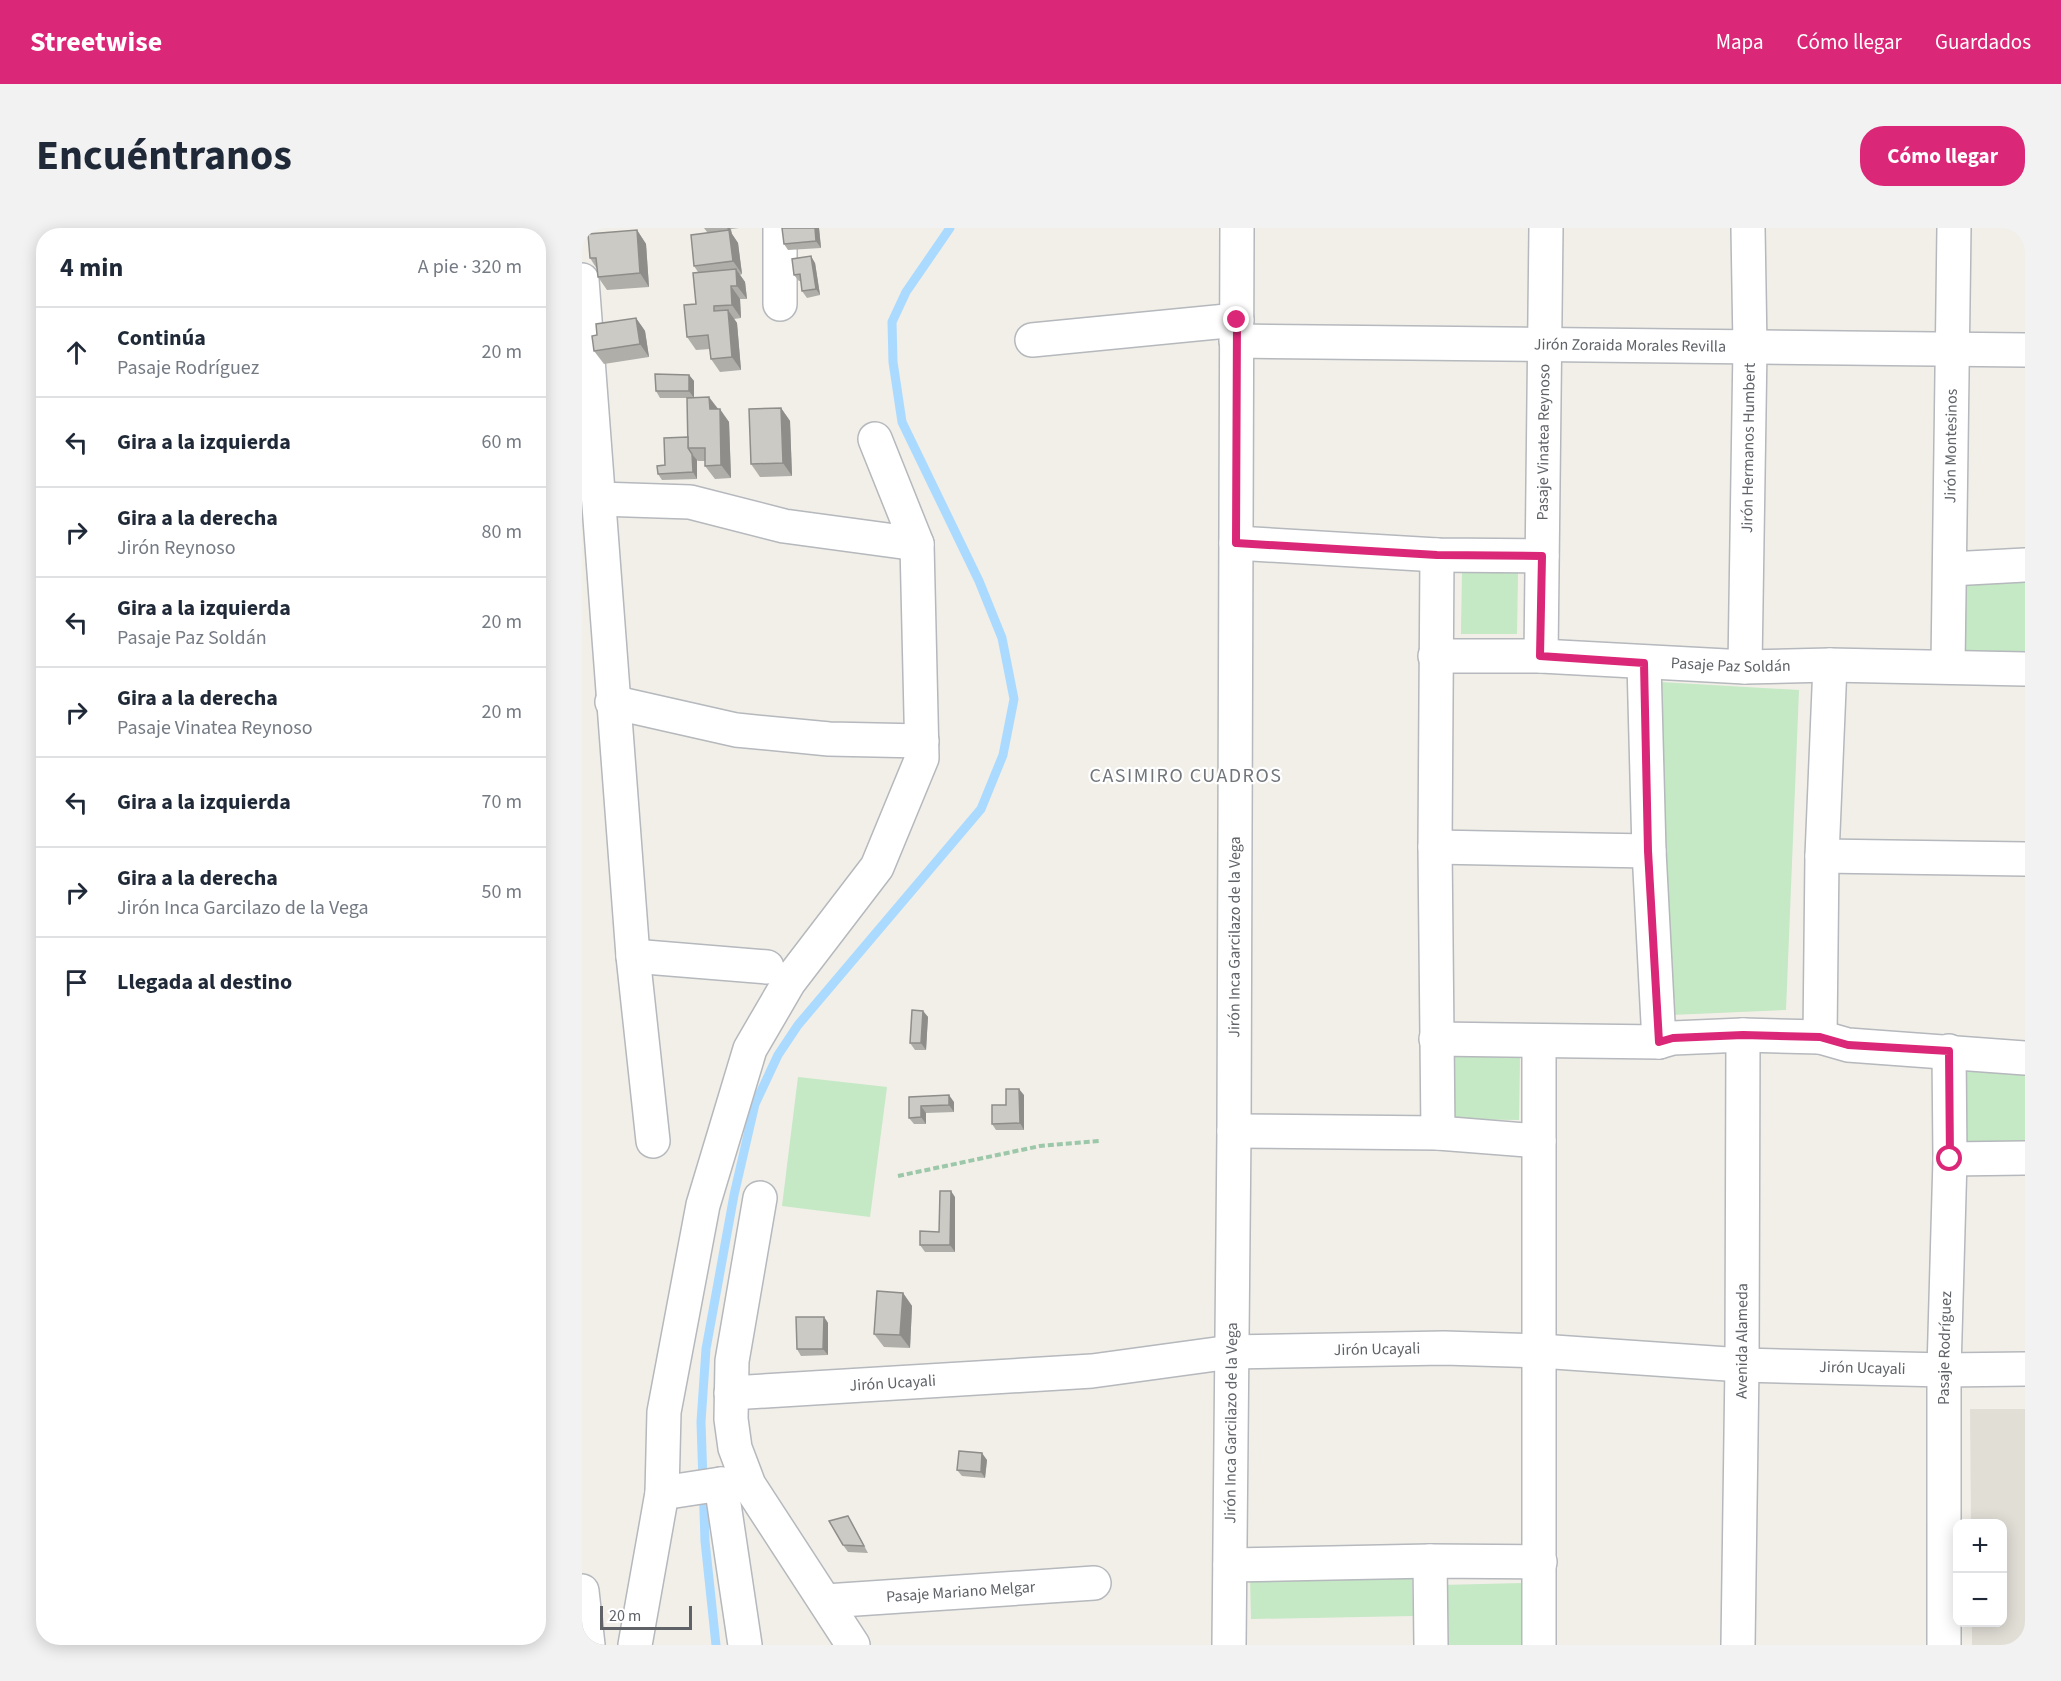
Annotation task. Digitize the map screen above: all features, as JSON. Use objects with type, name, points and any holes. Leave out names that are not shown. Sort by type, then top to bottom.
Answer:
[{"type":"street","points":[[780,228],[780,304]]},
{"type":"street","name":"Jirón Inca Garcilazo de la Vega","points":[[1229,1645],[1234,1131],[1237,228]]},
{"type":"street","name":"Pasaje Vinatea Reynoso","points":[[1540,656],[1546,228]]},
{"type":"street","name":"Jirón Hermanos Humbert","points":[[1745,667],[1750,347],[1748,228]]},
{"type":"street","name":"Jirón Montesinos","points":[[1948,666],[1954,228]]},
{"type":"street","points":[[582,280],[612,702],[633,956],[652,1141]]},
{"type":"street","name":"Jirón Zoraida Morales Revilla","points":[[1032,340],[1237,330],[1545,345],[2025,350]]},
{"type":"street","points":[[636,1644],[662,1493],[664,1412],[703,1205],[750,1048],[789,982],[877,867],[922,758],[917,544],[875,439]]},
{"type":"street","points":[[599,499],[690,502],[784,526],[917,544]]},
{"type":"street","points":[[1236,543],[1437,555],[1542,556]]},
{"type":"street","points":[[1437,555],[1435,847],[1438,1133]]},
{"type":"street","points":[[1950,569],[2025,565]]},
{"type":"street","name":"Pasaje Paz Soldán","points":[[1435,656],[1540,656],[1745,667],[1830,665],[2025,669]]},
{"type":"street","points":[[1644,663],[1648,851],[1659,1042]]},
{"type":"street","points":[[1830,665],[1822,856],[1834,1041]]},
{"type":"street","points":[[612,702],[736,730],[829,739],[922,741]]},
{"type":"street","points":[[1435,847],[1648,851]]},
{"type":"street","points":[[1822,856],[2025,859]]},
{"type":"street","points":[[633,956],[767,967]]},
{"type":"street","points":[[1436,1039],[1659,1042],[1673,1038],[1743,1035],[2025,1058]]},
{"type":"street","name":"Avenida Alameda","points":[[1738,1645],[1743,1035]]},
{"type":"street","points":[[1539,1042],[1539,1645]]},
{"type":"street","name":"Pasaje Rodríguez","points":[[1944,1645],[1944,1370],[1950,1159],[1949,1051]]},
{"type":"street","points":[[1234,1131],[1438,1133],[1539,1141]]},
{"type":"street","points":[[1950,1159],[2025,1158]]},
{"type":"street","points":[[745,1645],[735,1485],[732,1360],[760,1198]]},
{"type":"street","name":"Jirón Ucayali","points":[[731,1393],[1092,1371],[1231,1352],[1444,1348],[1540,1350],[1742,1365],[1944,1370],[2025,1369]]},
{"type":"street","points":[[662,1493],[735,1485]]},
{"type":"street","points":[[735,1485],[826,1601],[853,1645]]},
{"type":"street","points":[[1230,1565],[1430,1561],[1540,1562]]},
{"type":"street","points":[[1430,1561],[1431,1645]]},
{"type":"street","name":"Pasaje Mariano Melgar","points":[[826,1601],[1094,1583]]},
{"type":"street","points":[[582,1592],[588,1645]]},
{"type":"path","points":[[898,1176],[1040,1146],[1100,1141]]},
{"type":"shaded area","points":[[1970,1409],[2025,1409],[2025,1645],[1972,1645],[1972,1627],[2007,1627],[2007,1519],[1971,1519]]},
{"type":"green space","points":[[1462,572],[1518,573],[1517,634],[1461,634]]},
{"type":"green space","points":[[1961,575],[2025,577],[2025,656],[1958,654]]},
{"type":"green space","points":[[1660,682],[1799,690],[1786,1010],[1671,1015]]},
{"type":"green space","points":[[1452,1056],[1520,1057],[1519,1120],[1451,1119]]},
{"type":"green space","points":[[1959,1068],[2025,1068],[2025,1149],[1959,1148]]},
{"type":"green space","points":[[798,1077],[887,1087],[870,1217],[782,1206]]},
{"type":"green space","points":[[1412,1571],[1413,1616],[1251,1619],[1250,1575]]},
{"type":"green space","points":[[1523,1583],[1523,1645],[1443,1645],[1442,1585]]},
{"type":"building","points":[[782,228],[815,228],[816,241],[784,244]]},
{"type":"building","points":[[637,230],[640,273],[598,277],[596,258],[590,258],[588,234]]},
{"type":"building","points":[[729,230],[733,261],[694,266],[691,235]]},
{"type":"building","points":[[811,256],[816,289],[802,291],[800,274],[794,275],[792,259]]},
{"type":"building","points":[[736,269],[737,286],[731,286],[732,305],[714,306],[714,311],[728,310],[732,357],[711,359],[708,335],[687,337],[684,305],[696,304],[693,273]]},
{"type":"building","points":[[636,318],[640,344],[594,351],[592,336],[597,335],[596,324]]},
{"type":"building","points":[[655,374],[689,375],[689,391],[656,391]]},
{"type":"building","points":[[709,397],[710,409],[720,409],[721,465],[705,466],[705,448],[688,448],[687,398]]},
{"type":"building","points":[[781,408],[783,463],[751,464],[749,409]]},
{"type":"building","points":[[688,437],[693,472],[658,474],[657,466],[665,465],[664,438]]},
{"type":"building","points":[[912,1010],[923,1011],[921,1043],[910,1043]]},
{"type":"building","points":[[1006,1089],[1019,1089],[1020,1123],[992,1124],[992,1105],[1006,1105]]},
{"type":"building","points":[[949,1095],[949,1105],[921,1106],[921,1117],[909,1118],[909,1097]]},
{"type":"building","points":[[940,1191],[951,1191],[950,1245],[920,1245],[920,1231],[939,1232]]},
{"type":"building","points":[[877,1291],[903,1293],[900,1335],[874,1334]]},
{"type":"building","points":[[796,1317],[824,1317],[823,1349],[797,1349]]},
{"type":"building","points":[[959,1451],[982,1453],[981,1472],[957,1470]]},
{"type":"building","points":[[848,1516],[864,1546],[843,1545],[829,1521]]},
{"type":"waterway","points":[[716,1645],[705,1541],[701,1422],[706,1349],[734,1195],[755,1104],[778,1055],[798,1025],[981,809],[1003,755],[1014,699],[1002,638],[979,581],[902,422],[893,362],[892,322],[906,292],[950,228]]},
{"type":"district","name":"CASIMIRO CUADROS","points":[[1186,776]]},
{"type":"route","points":[[1237,320],[1236,543],[1437,555],[1542,556],[1540,656],[1644,663],[1648,851],[1659,1042],[1673,1038],[1743,1035],[1820,1037],[1848,1045],[1949,1051],[1950,1159]]}]
